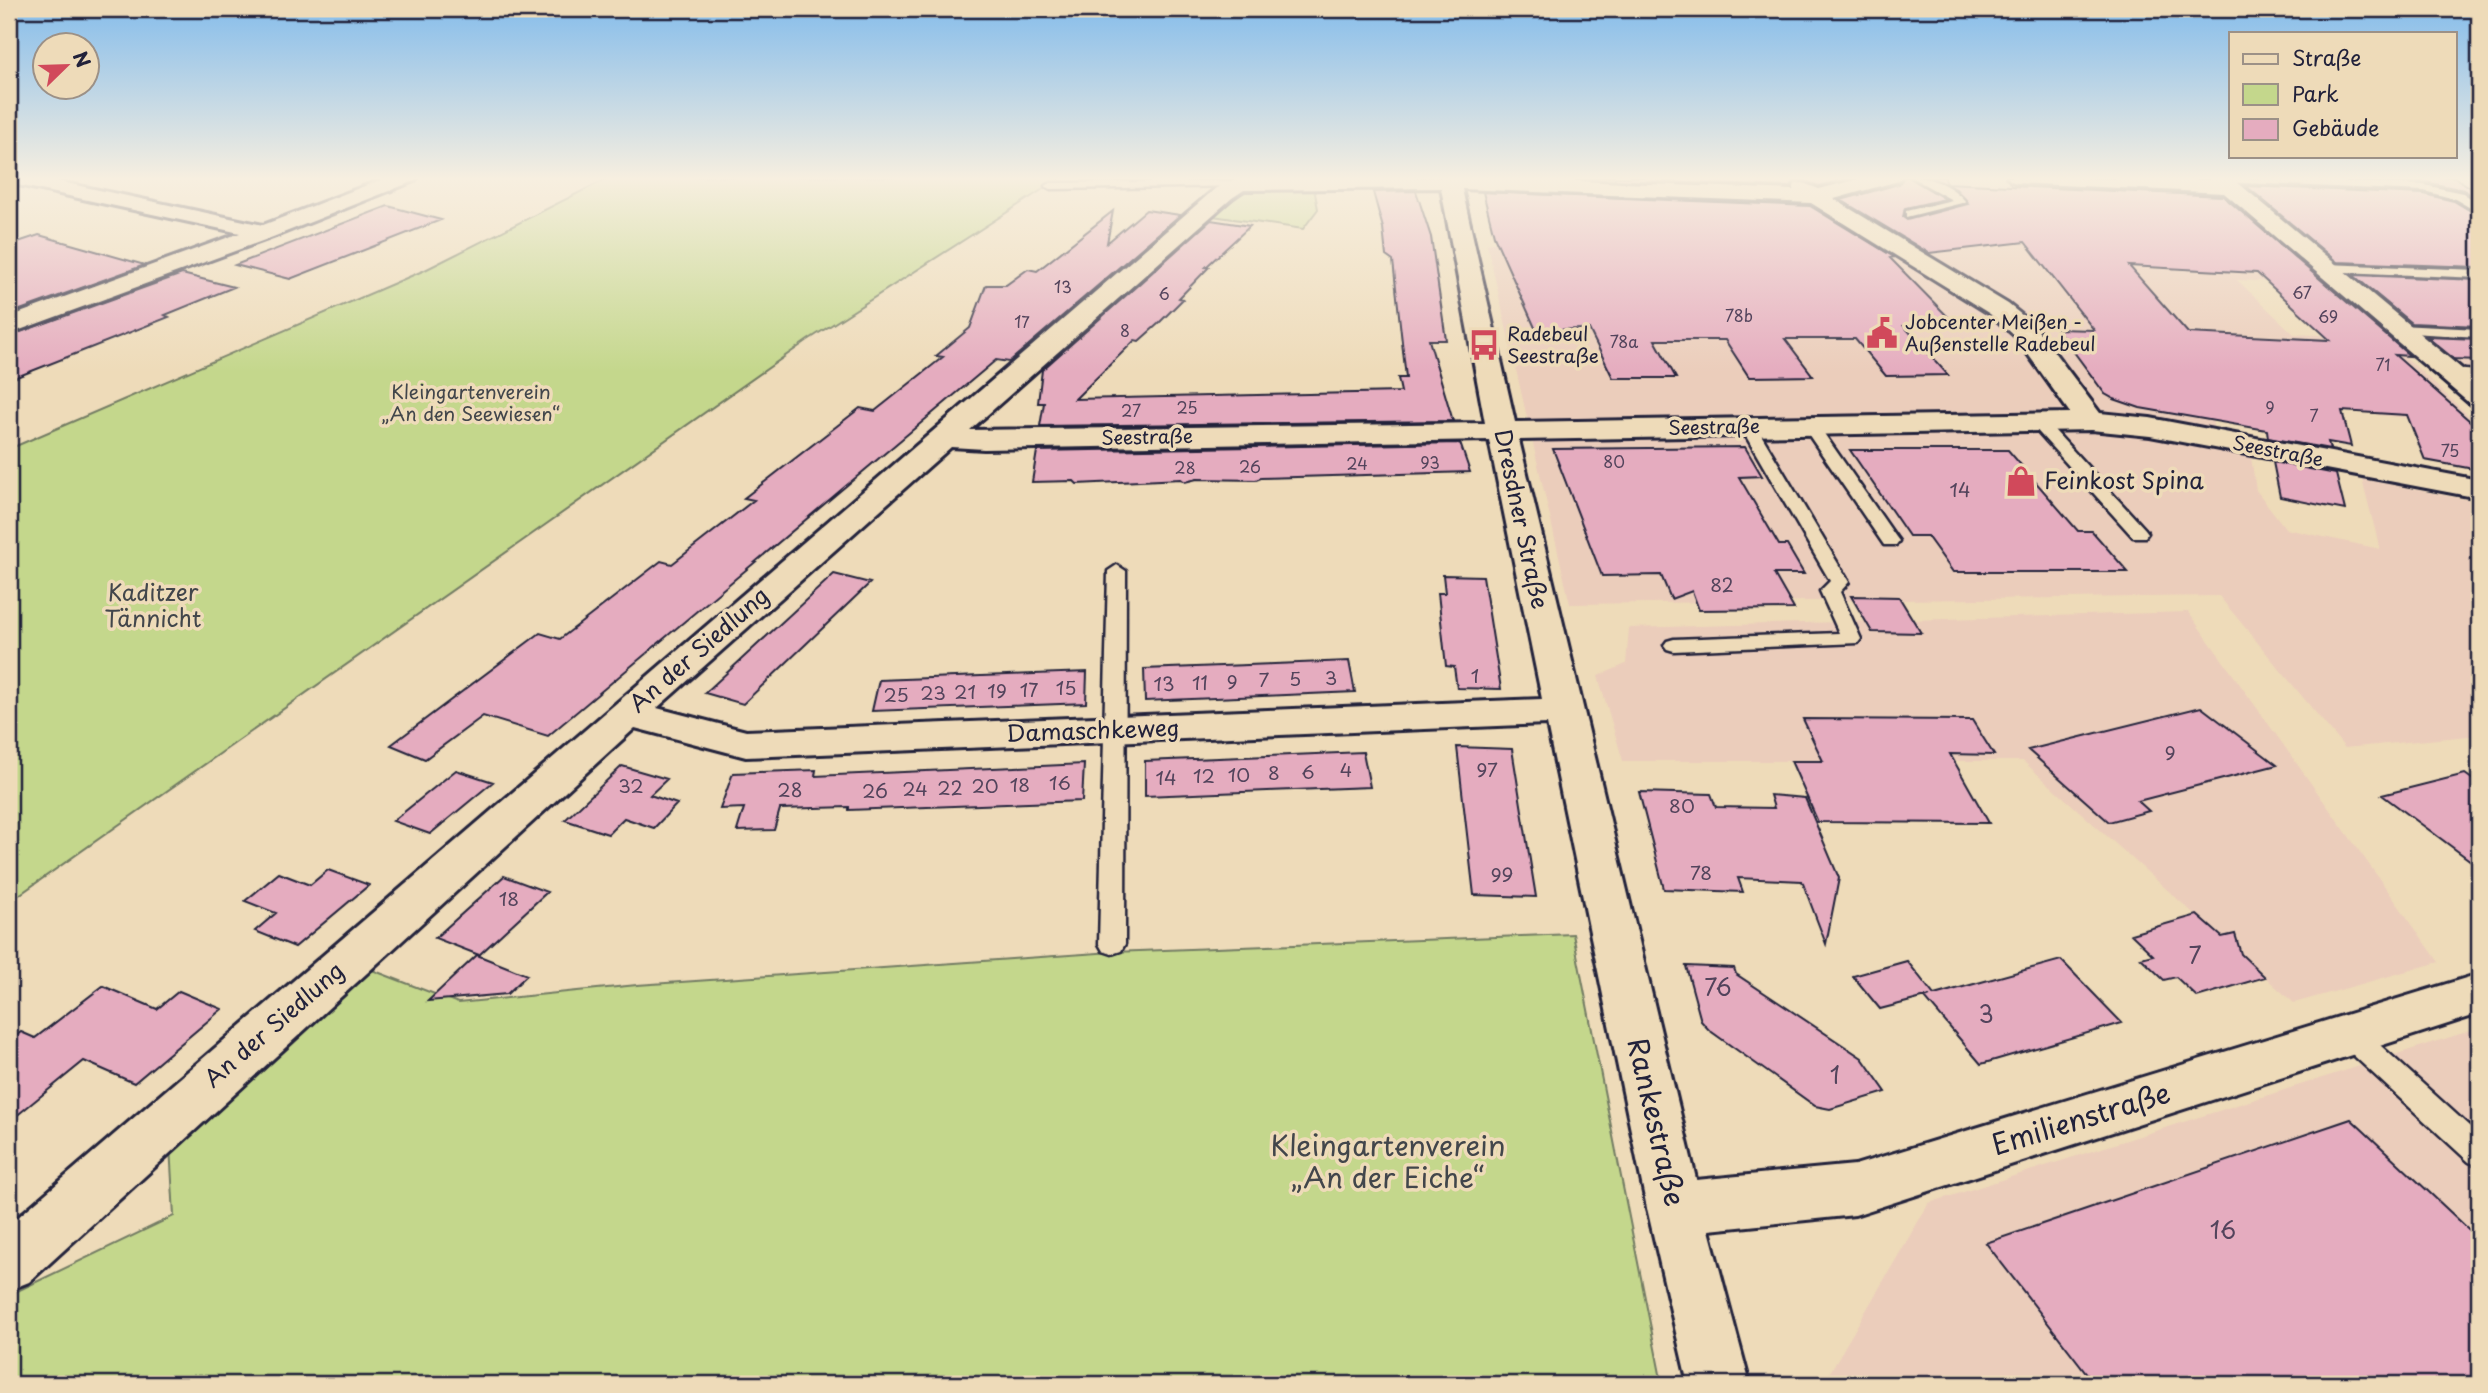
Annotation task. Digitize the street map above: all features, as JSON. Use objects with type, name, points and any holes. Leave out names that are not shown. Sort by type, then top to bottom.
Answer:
[{"type":"street","points":[[9,327],[238,242]]},
{"type":"street","name":"An der Siedlung","points":[[9,1262],[627,713],[1167,242]]},
{"type":"street","name":"Dresdner Straße","points":[[1462,242],[1596,860]]},
{"type":"street","points":[[1889,242],[1999,309],[2024,330],[2091,421]]},
{"type":"street","points":[[2295,242],[2479,397]]},
{"type":"street","name":"Seestraße","points":[[942,437],[984,440],[2091,421],[2150,427],[2479,489]]},
{"type":"street","name":"Damaschkeweg","points":[[627,713],[746,744],[1563,711]]},
{"type":"street","name":"Rankestraße","points":[[1596,860],[1675,1208],[1719,1384]]},
{"type":"street","name":"Emilienstraße","points":[[1675,1208],[1855,1190],[2479,994]]},
{"type":"lane","points":[[2326,268],[2479,274]]},
{"type":"lane","points":[[2399,329],[2479,333]]},
{"type":"lane","points":[[2452,374],[2479,376]]},
{"type":"lane","points":[[2038,422],[2139,533]]},
{"type":"lane","points":[[1811,425],[1890,541]]},
{"type":"lane","points":[[1674,645],[1851,639],[1830,591],[1840,582],[1748,426]]},
{"type":"lane","points":[[1112,944],[1117,571]]},
{"type":"lane","points":[[2349,1034],[2479,1153]]},
{"type":"shaded area","points":[[2479,242],[2479,374],[2462,373],[2352,286],[2237,280],[2294,334],[2385,338],[2479,425],[2379,415],[2266,386],[2210,383],[2213,428],[2251,457],[2256,490],[2286,529],[2380,549],[2362,479],[2479,502],[2479,735],[2345,748],[2219,596],[1570,604],[1487,244]]},
{"type":"shaded area","points":[[2188,612],[2439,962],[2294,1003],[2023,761],[1623,761],[1598,676],[1626,664],[1629,628]]},
{"type":"shaded area","points":[[2479,1028],[2479,1384],[1823,1384],[1929,1203]]},
{"type":"green space","points":[[481,242],[961,242],[808,340],[9,902],[9,449],[425,270]]},
{"type":"green space","name":"Kleingartenverein „An der Eiche“","points":[[1573,934],[1662,1384],[9,1384],[9,1295],[174,1216],[170,1146],[372,970],[458,1003],[637,985],[1113,952]]},
{"type":"building","points":[[18,242],[64,242],[145,265],[9,314],[9,245]]},
{"type":"building","points":[[295,242],[385,242],[290,279],[235,265]]},
{"type":"building","points":[[1074,242],[1149,242],[1009,362],[996,360],[548,736],[483,716],[425,759],[391,745],[540,633],[560,639],[661,561],[672,564],[754,500],[744,498],[860,408],[875,411],[943,357],[936,356],[970,328],[986,285],[1006,285],[1028,269],[1037,271]]},
{"type":"building","points":[[1186,242],[1233,242],[1206,267],[1209,267],[1179,298],[1183,299],[1158,324],[1139,341],[1135,340],[1075,399],[1401,392],[1398,378],[1406,378],[1393,261],[1386,256],[1385,242],[1432,242],[1446,340],[1429,340],[1453,421],[1040,426],[1044,403],[1038,403],[1042,370]]},
{"type":"building","points":[[1497,242],[1869,242],[1894,257],[1890,258],[1957,326],[1904,326],[1948,375],[1886,376],[1855,339],[1785,339],[1813,376],[1749,377],[1725,340],[1655,340],[1676,378],[1613,378],[1589,329],[1536,330]]},
{"type":"building","points":[[1911,242],[2025,242],[1929,253]]},
{"type":"building","points":[[2025,242],[2277,242],[2410,356],[2395,355],[2479,429],[2479,470],[2425,460],[2407,415],[2342,411],[2351,446],[2328,442],[2330,449],[2268,438],[2267,430],[2140,408],[2114,399],[2105,394],[2057,329],[2094,330]],"holes":[[[2129,266],[2257,273],[2330,340],[2188,333]]]},
{"type":"building","points":[[2313,242],[2479,242],[2479,267],[2337,262]]},
{"type":"building","points":[[182,274],[234,287],[165,315],[169,317],[9,380],[9,336]]},
{"type":"building","points":[[2353,275],[2479,280],[2479,326],[2411,323]]},
{"type":"building","points":[[2427,337],[2479,339],[2479,360],[2454,359]]},
{"type":"building","points":[[1460,443],[1470,472],[1256,480],[1197,479],[1185,482],[1181,479],[1077,484],[1074,481],[1032,482],[1037,451]]},
{"type":"building","points":[[1745,447],[1762,476],[1739,477],[1779,545],[1787,545],[1804,574],[1774,574],[1794,609],[1699,610],[1692,591],[1671,599],[1661,575],[1602,576],[1553,449]]},
{"type":"building","points":[[1850,450],[2008,450],[2078,531],[2092,531],[2128,572],[1953,572],[1927,536],[1909,536]]},
{"type":"building","points":[[2273,462],[2336,474],[2345,510],[2280,497]]},
{"type":"building","points":[[834,574],[870,583],[743,704],[705,693]]},
{"type":"building","points":[[1443,575],[1483,576],[1501,689],[1457,688],[1454,667],[1446,666],[1438,593],[1445,593]]},
{"type":"building","points":[[1851,596],[1899,597],[1921,633],[1872,632]]},
{"type":"building","points":[[1349,661],[1355,692],[1145,701],[1144,669]]},
{"type":"building","points":[[1087,672],[1086,703],[872,711],[879,680]]},
{"type":"building","points":[[2201,707],[2277,765],[2138,801],[2149,811],[2109,822],[2028,750]]},
{"type":"building","points":[[1803,719],[1972,720],[1994,755],[1950,754],[1989,823],[1818,822],[1791,761],[1823,761]]},
{"type":"building","points":[[1457,747],[1512,749],[1536,897],[1474,895]]},
{"type":"building","points":[[1363,752],[1370,787],[1145,796],[1145,761]]},
{"type":"building","points":[[1084,764],[1082,801],[849,810],[849,807],[780,809],[774,830],[737,831],[744,808],[720,809],[733,773],[816,770],[815,776]]},
{"type":"building","points":[[622,766],[667,779],[650,795],[677,804],[654,828],[624,818],[608,834],[565,820]]},
{"type":"building","points":[[456,770],[493,782],[430,834],[393,821]]},
{"type":"building","points":[[2465,774],[2479,784],[2479,867],[2382,795]]},
{"type":"building","points":[[1639,792],[1711,794],[1716,807],[1774,808],[1770,795],[1805,798],[1839,878],[1826,944],[1802,881],[1738,878],[1743,892],[1664,889]]},
{"type":"building","points":[[328,870],[369,885],[295,947],[255,931],[276,913],[245,901],[279,873],[310,885]]},
{"type":"building","points":[[504,876],[547,892],[479,955],[435,938]]},
{"type":"building","points":[[2197,915],[2222,937],[2235,934],[2241,954],[2265,977],[2197,997],[2176,977],[2164,980],[2141,958],[2153,955],[2131,934]]},
{"type":"building","points":[[477,955],[527,975],[507,994],[428,1001]]},
{"type":"building","points":[[2061,960],[2122,1023],[1981,1064],[1925,998],[1930,996],[1880,1009],[1853,976],[1907,961],[1934,995]]},
{"type":"building","points":[[1686,966],[1734,968],[1736,974],[1862,1058],[1886,1092],[1830,1109],[1815,1106],[1709,1030],[1701,1021]]},
{"type":"building","points":[[103,986],[157,1009],[179,991],[222,1009],[134,1083],[84,1061],[9,1122],[9,1041],[21,1032],[35,1038]]},
{"type":"building","points":[[2351,1119],[2479,1239],[2479,1384],[2095,1384],[1986,1243]]},
{"type":"place","name":"Jobcenter Meißen - Außenstelle Radebeul","points":[[1882,333]]},
{"type":"place","name":"Radebeul Seestraße","points":[[1484,345]]},
{"type":"place","name":"Feinkost Spina","points":[[2021,481]]},
{"type":"park label","name":"Kleingartenverein „An den Seewiesen“","points":[[471,403]]},
{"type":"park label","name":"Kaditzer Tännicht","points":[[153,606]]}]
